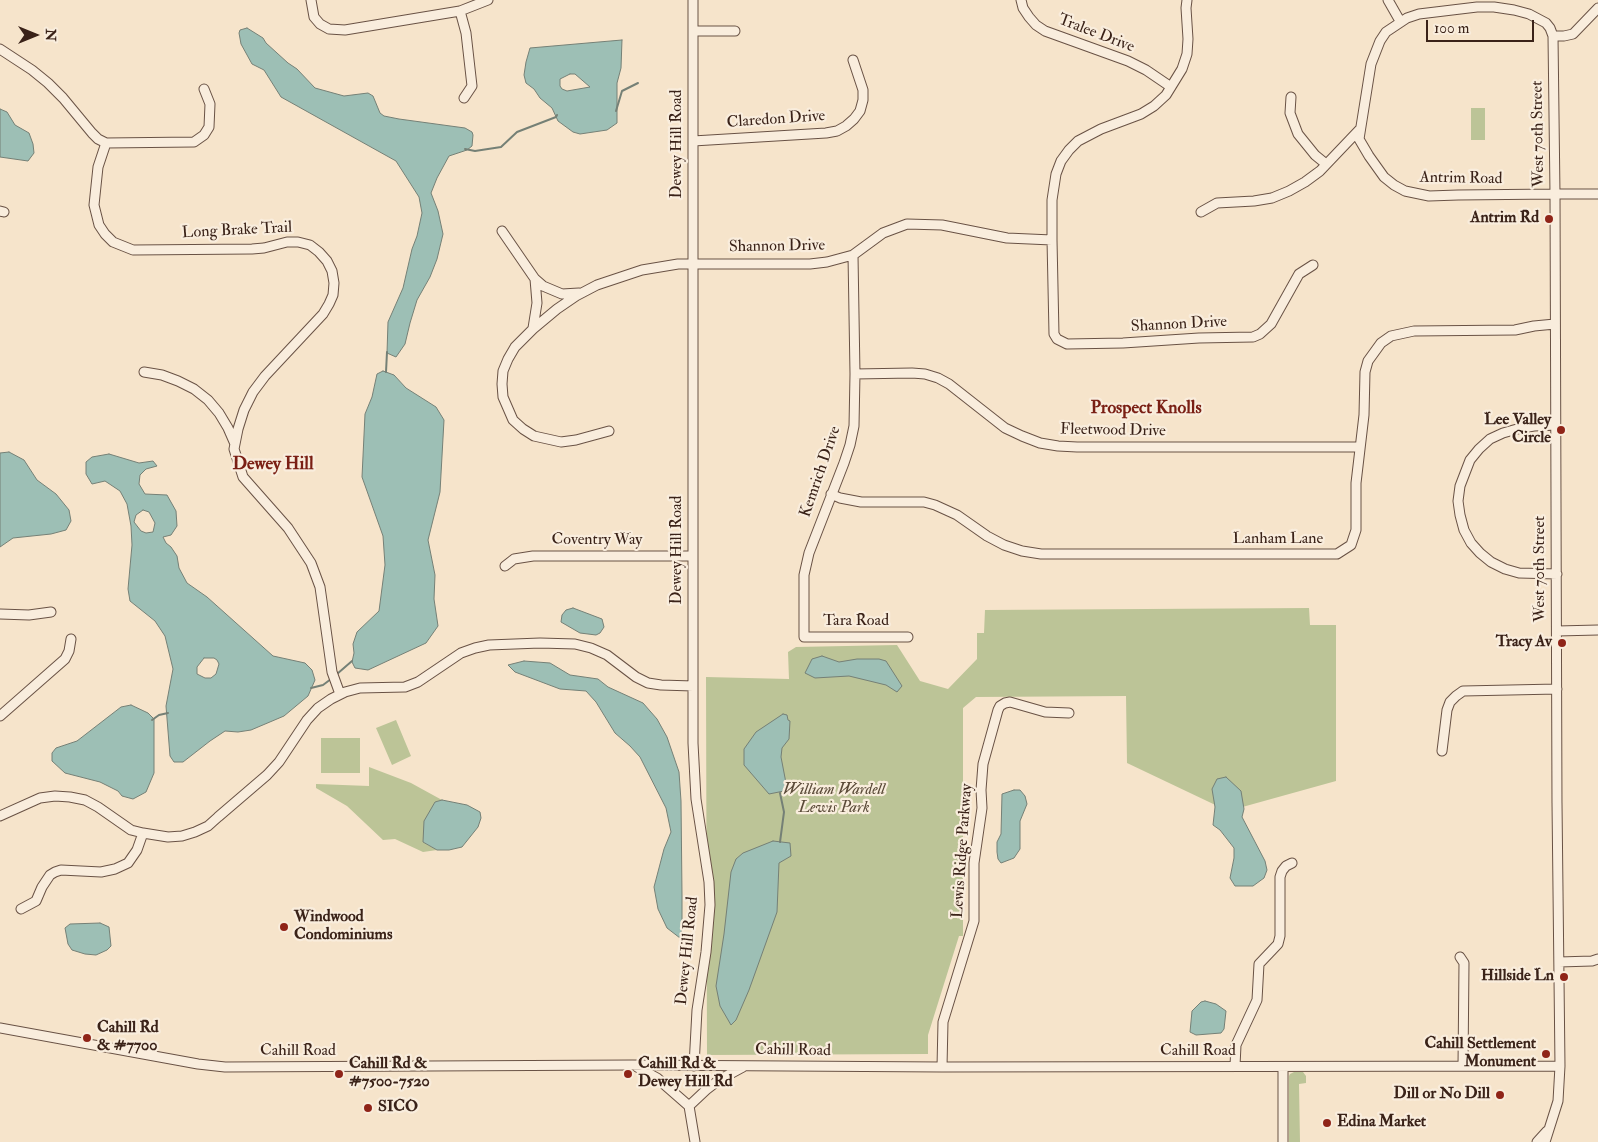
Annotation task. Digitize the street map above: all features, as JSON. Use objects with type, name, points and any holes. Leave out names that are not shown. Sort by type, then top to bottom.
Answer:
[{"type":"street","points":[[311,0],[314,17],[320,24],[329,29],[345,30],[460,11],[488,0]]},
{"type":"street","name":"Dewey Hill Road","points":[[693,0],[693,686],[696,799],[710,905],[706,952],[697,1010],[694,1066]]},
{"type":"street","name":"Tralee Drive","points":[[1021,0],[1023,8],[1029,17],[1045,31],[1128,61],[1146,70],[1171,87]]},
{"type":"street","points":[[1052,240],[1053,186],[1058,167],[1069,150],[1078,141],[1090,134],[1141,114],[1154,106],[1171,87],[1182,69],[1186,54],[1188,39],[1186,8],[1188,0]]},
{"type":"street","points":[[1388,0],[1400,21]]},
{"type":"street","points":[[1201,212],[1216,203],[1254,202],[1272,198],[1305,182],[1320,171],[1360,129],[1374,52],[1386,32],[1400,21],[1419,14],[1477,7],[1494,7],[1514,10],[1541,20],[1550,28],[1553,36],[1564,36],[1574,34],[1598,8]]},
{"type":"street","points":[[460,11],[466,33],[472,86],[464,98]]},
{"type":"street","points":[[693,31],[735,31]]},
{"type":"street","name":"West 70th Street","points":[[1545,1142],[1558,1101],[1560,1066],[1553,36]]},
{"type":"street","points":[[0,50],[32,70],[48,83],[92,133],[106,143],[194,142],[204,135],[209,127],[210,104],[204,89]]},
{"type":"street","name":"Claredon Drive","points":[[694,141],[837,131],[854,119],[860,111],[863,100],[863,90],[853,60]]},
{"type":"street","points":[[1291,97],[1290,113],[1298,134],[1315,156],[1326,164]]},
{"type":"street","name":"Antrim Road","points":[[1360,129],[1359,139],[1384,177],[1405,191],[1429,196],[1598,194]]},
{"type":"street","name":"Long Brake Trail","points":[[106,143],[98,167],[94,205],[99,225],[113,242],[133,250],[258,248],[287,242],[298,242],[310,245],[319,252],[327,261],[332,271],[333,295],[329,304],[323,314],[265,376],[253,392],[244,410],[235,444],[238,464],[243,477],[288,528],[311,563],[320,587],[332,672],[340,694]]},
{"type":"street","name":"Shannon Drive","points":[[610,431],[561,442],[534,436],[513,420],[503,397],[503,371],[515,347],[557,309],[582,293],[619,277],[642,270],[664,265],[693,263],[810,264],[827,262],[853,255],[883,233],[907,224],[942,225],[1007,238],[1052,240],[1053,328],[1057,339],[1067,344],[1253,337],[1260,334],[1271,324],[1299,274],[1313,265]]},
{"type":"street","points":[[502,231],[543,286],[562,294],[582,293]]},
{"type":"street","name":"Kemrich Drive","points":[[804,637],[804,583],[808,553],[850,445],[854,417],[856,374],[853,255]]},
{"type":"street","points":[[533,329],[538,304],[536,279]]},
{"type":"street","name":"Lanham Lane","points":[[831,494],[840,498],[861,502],[924,502],[935,505],[957,515],[987,536],[1004,545],[1022,551],[1041,554],[1337,554],[1351,545],[1356,530],[1356,483],[1364,415],[1365,372],[1368,361],[1381,343],[1391,336],[1414,330],[1515,330],[1555,324]]},
{"type":"street","points":[[144,372],[162,375],[178,381],[194,389],[208,400],[219,413],[235,444]]},
{"type":"street","name":"Fleetwood Drive","points":[[856,374],[912,373],[938,378],[949,384],[1005,428],[1040,443],[1058,446],[1360,447]]},
{"type":"street","points":[[1556,425],[1517,429],[1490,439],[1470,460],[1460,486],[1458,501],[1464,530],[1480,553],[1491,562],[1519,573],[1556,574]]},
{"type":"street","name":"Coventry Way","points":[[504,566],[514,559],[533,556],[693,556]]},
{"type":"street","points":[[0,614],[29,615],[51,612]]},
{"type":"street","points":[[1557,631],[1598,630]]},
{"type":"street","name":"Tara Road","points":[[804,637],[908,637]]},
{"type":"street","points":[[0,716],[65,659],[69,652],[71,639]]},
{"type":"street","points":[[0,816],[40,798],[70,796],[85,800],[98,807],[131,830],[168,837],[182,836],[195,832],[208,826],[279,762],[307,720],[318,708],[340,694],[360,688],[405,687],[423,678],[461,653],[489,645],[575,644],[592,648],[607,655],[636,677],[648,682],[661,685],[693,686]]},
{"type":"street","points":[[1442,751],[1447,710],[1450,702],[1463,691],[1557,689]]},
{"type":"street","name":"Lewis Ridge Parkway","points":[[942,1067],[943,1022],[974,921],[974,863],[982,808],[983,764],[998,710],[1000,706],[1010,702],[1045,712],[1069,713]]},
{"type":"street","points":[[21,909],[36,901],[42,887],[50,875],[55,872],[66,870],[102,872],[128,863],[137,850],[143,833]]},
{"type":"street","points":[[1235,1066],[1236,1044],[1257,1000],[1259,964],[1278,944],[1280,936],[1280,877],[1282,870],[1292,863]]},
{"type":"street","points":[[1460,957],[1464,963],[1463,1066]]},
{"type":"street","points":[[1559,962],[1596,961]]},
{"type":"street","name":"Cahill Road","points":[[0,1028],[198,1064],[225,1067],[632,1065],[942,1067],[1560,1066]]},
{"type":"street","points":[[632,1065],[657,1078],[689,1106],[695,1142]]},
{"type":"street","points":[[689,1106],[719,1080],[745,1065]]},
{"type":"street","points":[[1282,1067],[1283,1142]]},
{"type":"street","name":"West 70th Street","points":[[1537,1142],[1548,1131]]},
{"type":"green space","points":[[1471,108],[1485,108],[1485,140],[1471,140]]},
{"type":"green space","name":"William Wardell Lewis Park","points":[[1309,608],[1310,625],[1336,625],[1336,781],[1228,811],[1127,763],[1126,696],[976,697],[963,708],[963,936],[959,936],[928,1035],[928,1054],[707,1055],[706,677],[789,679],[788,652],[796,647],[897,645],[920,681],[948,689],[977,659],[977,633],[984,633],[985,610]]},
{"type":"green space","points":[[396,720],[411,756],[392,765],[376,728]]},
{"type":"green space","points":[[321,738],[360,738],[360,773],[321,773]]},
{"type":"green space","points":[[369,767],[411,783],[442,800],[435,802],[423,842],[437,850],[423,852],[395,839],[383,840],[347,806],[316,788],[316,784],[369,786]]},
{"type":"green space","points":[[1294,1072],[1303,1072],[1306,1076],[1306,1083],[1299,1084],[1300,1142],[1289,1142],[1289,1076]]},
{"type":"water","points":[[247,28],[263,38],[266,43],[297,69],[315,88],[344,96],[368,93],[373,96],[380,113],[384,116],[465,128],[472,132],[472,146],[467,150],[449,156],[431,193],[438,211],[443,234],[430,277],[417,300],[405,344],[396,357],[387,353],[388,322],[403,288],[417,236],[422,213],[419,197],[396,161],[281,97],[264,70],[252,64],[241,44],[240,30]]},
{"type":"water","points":[[622,40],[621,68],[617,83],[617,123],[607,130],[580,134],[573,132],[558,121],[552,108],[526,83],[524,75],[530,48]],"holes":[[[570,74],[575,74],[590,87],[567,91],[562,89],[560,79]]]},
{"type":"water","points":[[0,109],[7,112],[15,125],[29,133],[34,153],[28,161],[0,157]]},
{"type":"water","points":[[383,371],[394,375],[406,388],[436,407],[444,420],[440,492],[428,540],[435,575],[434,599],[438,626],[426,643],[368,670],[355,668],[352,662],[353,644],[357,632],[379,611],[385,565],[383,536],[362,477],[365,414],[372,397],[377,374]]},
{"type":"water","points":[[9,452],[24,460],[37,480],[56,494],[69,510],[71,521],[66,530],[51,534],[13,538],[0,547],[0,453]]},
{"type":"water","points":[[109,454],[139,463],[153,461],[157,466],[146,469],[140,475],[139,484],[145,494],[167,495],[176,511],[177,526],[171,535],[163,537],[177,556],[179,568],[187,583],[207,597],[273,656],[305,663],[312,670],[315,680],[308,696],[284,716],[251,730],[225,731],[183,762],[174,762],[170,756],[166,706],[173,669],[165,636],[155,621],[130,601],[128,589],[132,545],[127,504],[120,491],[105,481],[92,484],[86,474],[86,462],[92,457]],"holes":[[[143,510],[149,512],[155,523],[153,532],[146,533],[141,531],[134,522],[136,515]],[[204,658],[214,658],[219,664],[216,674],[211,678],[205,678],[197,674],[197,667]]]},
{"type":"water","points":[[573,608],[602,619],[604,627],[600,633],[596,635],[580,633],[561,622],[562,615],[566,610]]},
{"type":"water","points":[[822,656],[839,662],[857,659],[879,659],[886,661],[902,686],[897,692],[886,685],[849,676],[815,678],[805,673],[812,659]]},
{"type":"water","points":[[524,661],[550,663],[570,675],[598,679],[608,687],[643,703],[657,719],[667,737],[679,772],[682,895],[682,928],[680,938],[667,928],[658,909],[654,887],[664,849],[671,832],[666,808],[640,757],[615,733],[596,702],[586,691],[560,689],[515,672],[508,665]]},
{"type":"water","points":[[131,705],[148,713],[154,719],[154,773],[146,792],[133,799],[122,796],[118,791],[100,782],[65,773],[52,761],[52,753],[56,748],[77,741],[121,707]]},
{"type":"water","points":[[783,714],[787,715],[790,721],[789,739],[782,748],[781,757],[786,783],[784,791],[769,794],[744,765],[744,749],[756,732]]},
{"type":"water","points":[[1226,777],[1241,791],[1244,809],[1242,817],[1265,861],[1267,870],[1264,878],[1253,886],[1235,886],[1230,878],[1234,848],[1220,830],[1213,825],[1215,807],[1212,789],[1217,779]]},
{"type":"water","points":[[1020,790],[1025,796],[1027,804],[1020,821],[1020,849],[1014,858],[1001,863],[998,859],[997,842],[1001,834],[1002,794]]},
{"type":"water","points":[[442,800],[467,805],[480,812],[481,818],[478,827],[462,847],[437,850],[423,842],[424,821],[435,802]]},
{"type":"water","points":[[773,841],[790,843],[791,856],[779,863],[777,912],[749,990],[736,1020],[731,1025],[720,1006],[716,986],[731,872],[736,859],[743,853]]},
{"type":"water","points":[[100,923],[109,927],[111,946],[107,950],[96,955],[72,950],[68,944],[65,928],[70,924]]},
{"type":"water","points":[[1205,1001],[1216,1004],[1226,1011],[1224,1029],[1221,1033],[1196,1035],[1190,1032],[1192,1011],[1201,1002]]},
{"type":"waterway","points":[[616,111],[622,91],[638,83]]},
{"type":"waterway","points":[[465,149],[475,151],[501,147],[517,132],[557,115]]},
{"type":"waterway","points":[[386,372],[387,352]]},
{"type":"waterway","points":[[337,674],[352,661]]},
{"type":"waterway","points":[[311,688],[323,685],[331,679]]},
{"type":"waterway","points":[[152,720],[159,715],[168,713]]},
{"type":"waterway","points":[[780,793],[784,812],[780,842]]},
{"type":"place","name":"Antrim Rd","points":[[1549,219]]},
{"type":"place","name":"Lee Valley Circle","points":[[1561,430]]},
{"type":"place","name":"Tracy Av","points":[[1562,643]]},
{"type":"place","name":"Windwood Condominiums","points":[[284,927]]},
{"type":"place","name":"Hillside Ln","points":[[1564,977]]},
{"type":"place","name":"Cahill Rd & #7700","points":[[87,1038]]},
{"type":"place","name":"Cahill Settlement Monument","points":[[1546,1054]]},
{"type":"place","name":"Cahill Rd & #7500-7520","points":[[339,1074]]},
{"type":"place","name":"Cahill Rd & Dewey Hill Rd","points":[[628,1074]]},
{"type":"place","name":"Dill or No Dill","points":[[1500,1095]]},
{"type":"place","name":"SICO","points":[[368,1108]]},
{"type":"place","name":"Edina Market","points":[[1327,1123]]},
{"type":"district","name":"Prospect Knolls","points":[[1146,409]]},
{"type":"district","name":"Dewey Hill","points":[[273,465]]}]
